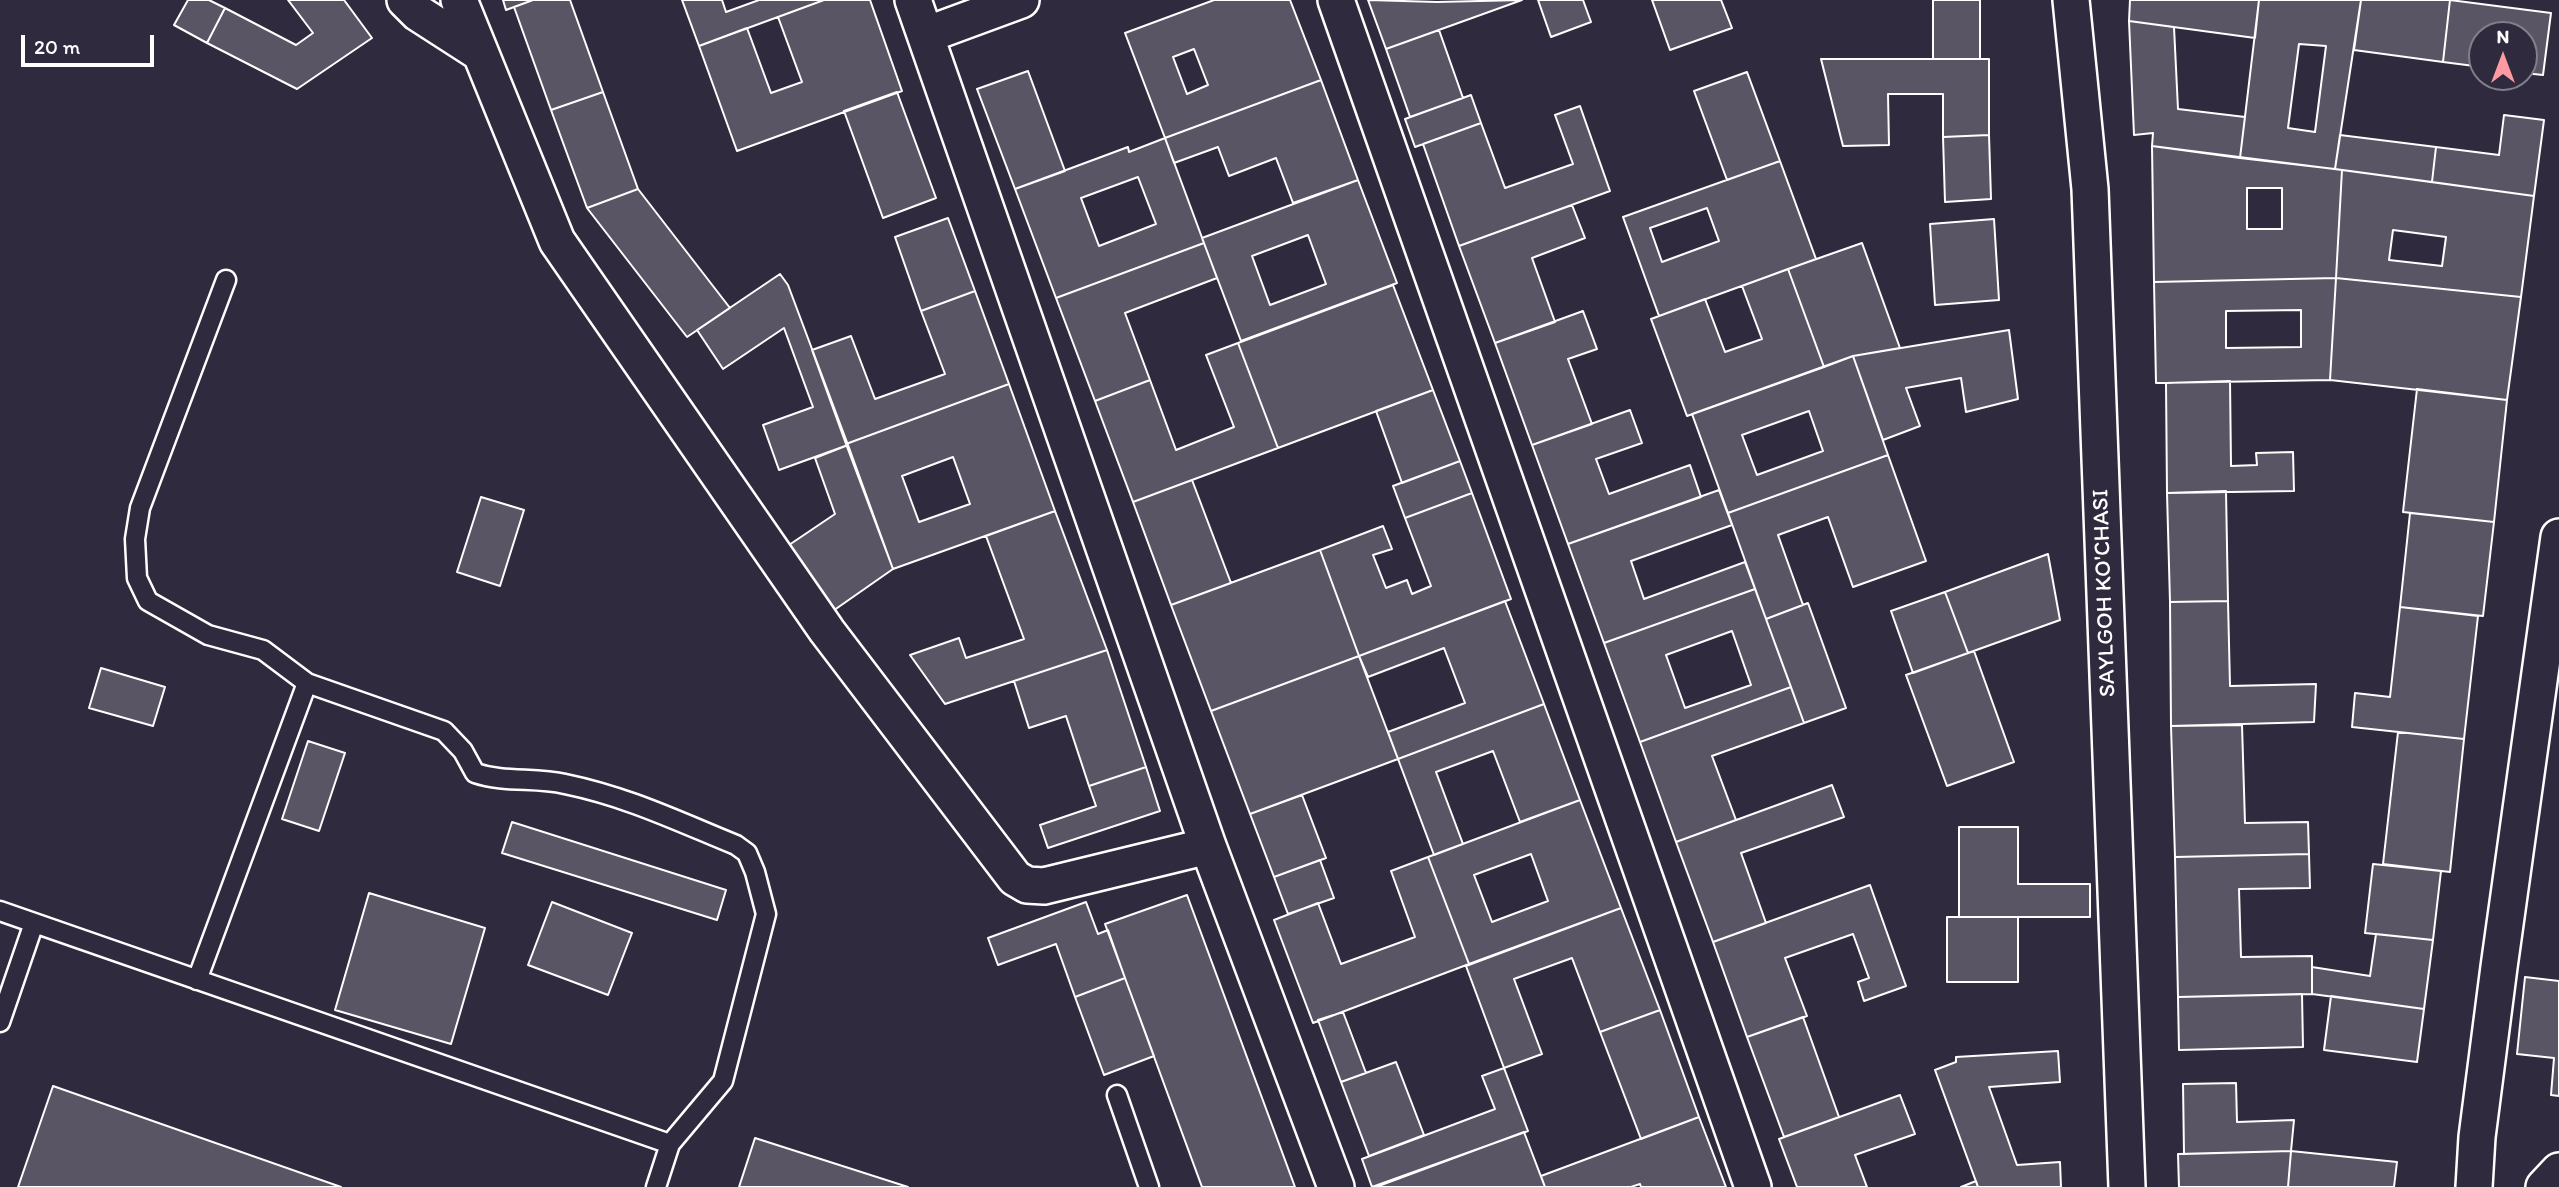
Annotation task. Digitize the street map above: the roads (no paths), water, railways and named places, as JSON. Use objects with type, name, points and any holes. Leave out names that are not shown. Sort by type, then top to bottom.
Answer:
[{"type":"street","points":[[405,0],[418,13],[477,51]]},
{"type":"street","points":[[459,0],[477,51],[557,241],[827,631],[1015,878],[1027,885],[1044,886],[1208,846]]},
{"type":"street","points":[[913,0],[1208,846],[1336,1187]]},
{"type":"street","points":[[926,35],[1021,0]]},
{"type":"street","points":[[1336,0],[1753,1187]]},
{"type":"street","name":"SAYLGOH KO'CHASI","points":[[2071,0],[2090,189],[2127,1187]]},
{"type":"street","points":[[2474,1187],[2477,1137],[2498,967],[2559,537]]},
{"type":"street","points":[[2544,1187],[2559,1171]]},
{"type":"lane","points":[[226,280],[140,508],[135,538],[137,578],[148,601],[208,635],[262,650],[307,684],[444,731],[463,751],[475,773],[506,780],[561,783],[622,797],[736,845],[747,853],[766,914],[723,1081],[670,1144],[656,1187]]},
{"type":"lane","points":[[197,980],[307,684]]},
{"type":"lane","points":[[0,911],[670,1144]]},
{"type":"lane","points":[[0,1022],[34,923]]},
{"type":"lane","points":[[1117,1095],[1149,1187]]}]
